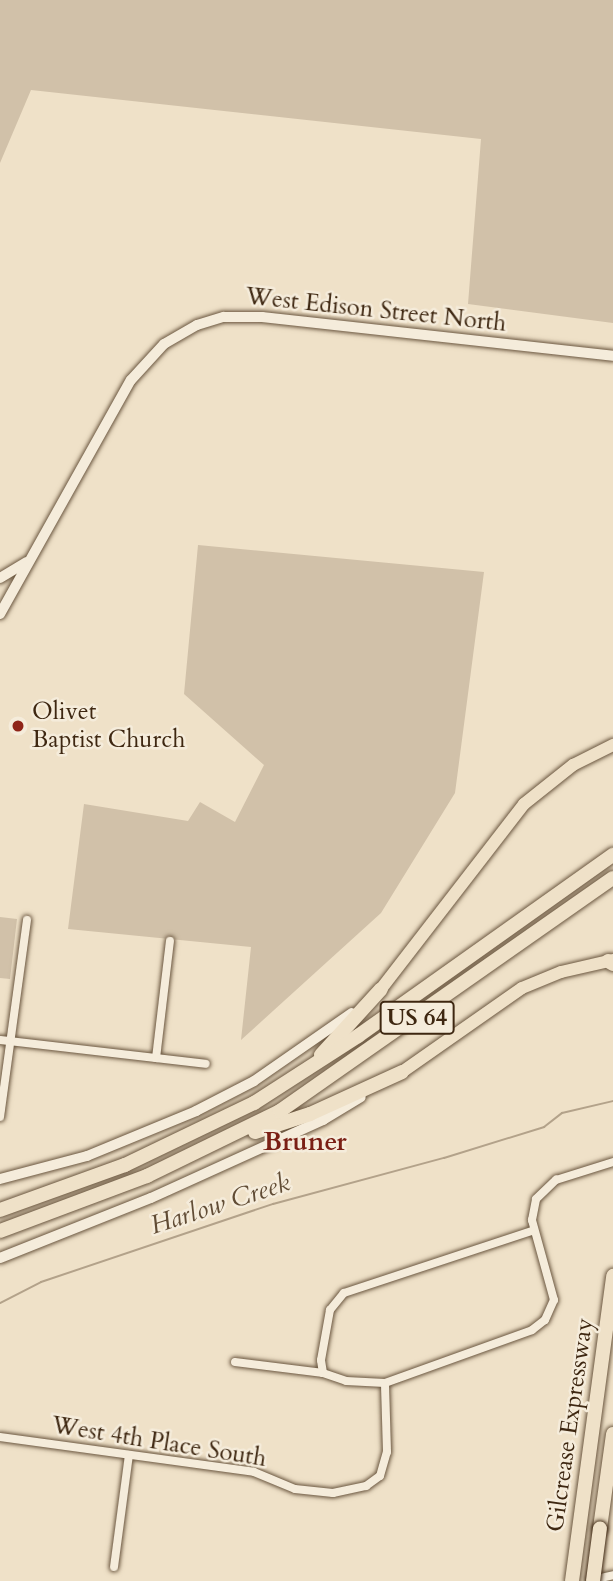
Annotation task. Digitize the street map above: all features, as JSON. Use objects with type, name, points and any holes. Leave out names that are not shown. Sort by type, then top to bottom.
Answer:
[{"type":"highway","name":"US 64","points":[[0,1210],[164,1148],[306,1071],[613,855]]},
{"type":"highway","name":"US 64","points":[[0,1231],[110,1192],[213,1146],[327,1081],[613,878]]},
{"type":"highway","points":[[306,1071],[381,989]]},
{"type":"highway","points":[[213,1146],[310,1114],[402,1072]]},
{"type":"highway","name":"Gilcrease Expressway","points":[[572,1581],[613,1276]]},
{"type":"highway","name":"Gilcrease Expressway","points":[[593,1581],[613,1434]]},
{"type":"main road","points":[[0,1179],[88,1156],[196,1111],[313,1043],[381,989],[524,804],[573,765],[613,745]]},
{"type":"main road","points":[[0,1258],[151,1198],[323,1120],[402,1072],[522,988],[561,972],[611,962]]},
{"type":"street","name":"West Edison Street North","points":[[0,614],[131,380],[147,359],[180,333],[205,322],[280,318],[613,356]]},
{"type":"street","points":[[0,578],[30,560]]},
{"type":"street","points":[[0,1117],[27,920]]},
{"type":"street","points":[[156,1058],[170,941]]},
{"type":"street","points":[[0,1040],[206,1064]]},
{"type":"street","points":[[235,1362],[323,1373],[346,1381],[385,1383],[540,1325],[550,1314],[554,1292],[534,1230],[533,1205],[544,1188],[613,1162]]},
{"type":"street","points":[[323,1373],[321,1360],[330,1310],[344,1293],[534,1230]]},
{"type":"street","name":"West 4th Place South","points":[[0,1437],[254,1472],[310,1492],[354,1490],[373,1482],[384,1466],[385,1383]]},
{"type":"street","points":[[114,1567],[129,1455]]},
{"type":"street","points":[[587,1581],[613,1575]]},
{"type":"shaded area","points":[[0,0],[613,0],[613,323],[468,304],[481,139],[31,90],[0,163]]},
{"type":"shaded area","points":[[198,545],[484,572],[455,793],[381,913],[241,1040],[251,947],[68,929],[84,804],[188,821],[200,802],[235,822],[264,765],[184,694]]},
{"type":"shaded area","points":[[0,917],[17,919],[10,979],[0,978]]},
{"type":"waterway","name":"Harlow Creek","points":[[0,1303],[41,1282],[273,1204],[444,1158],[544,1127],[562,1113],[613,1101]]},
{"type":"place","name":"Olivet Baptist Church","points":[[18,726]]},
{"type":"district","name":"Bruner","points":[[305,1142]]}]
